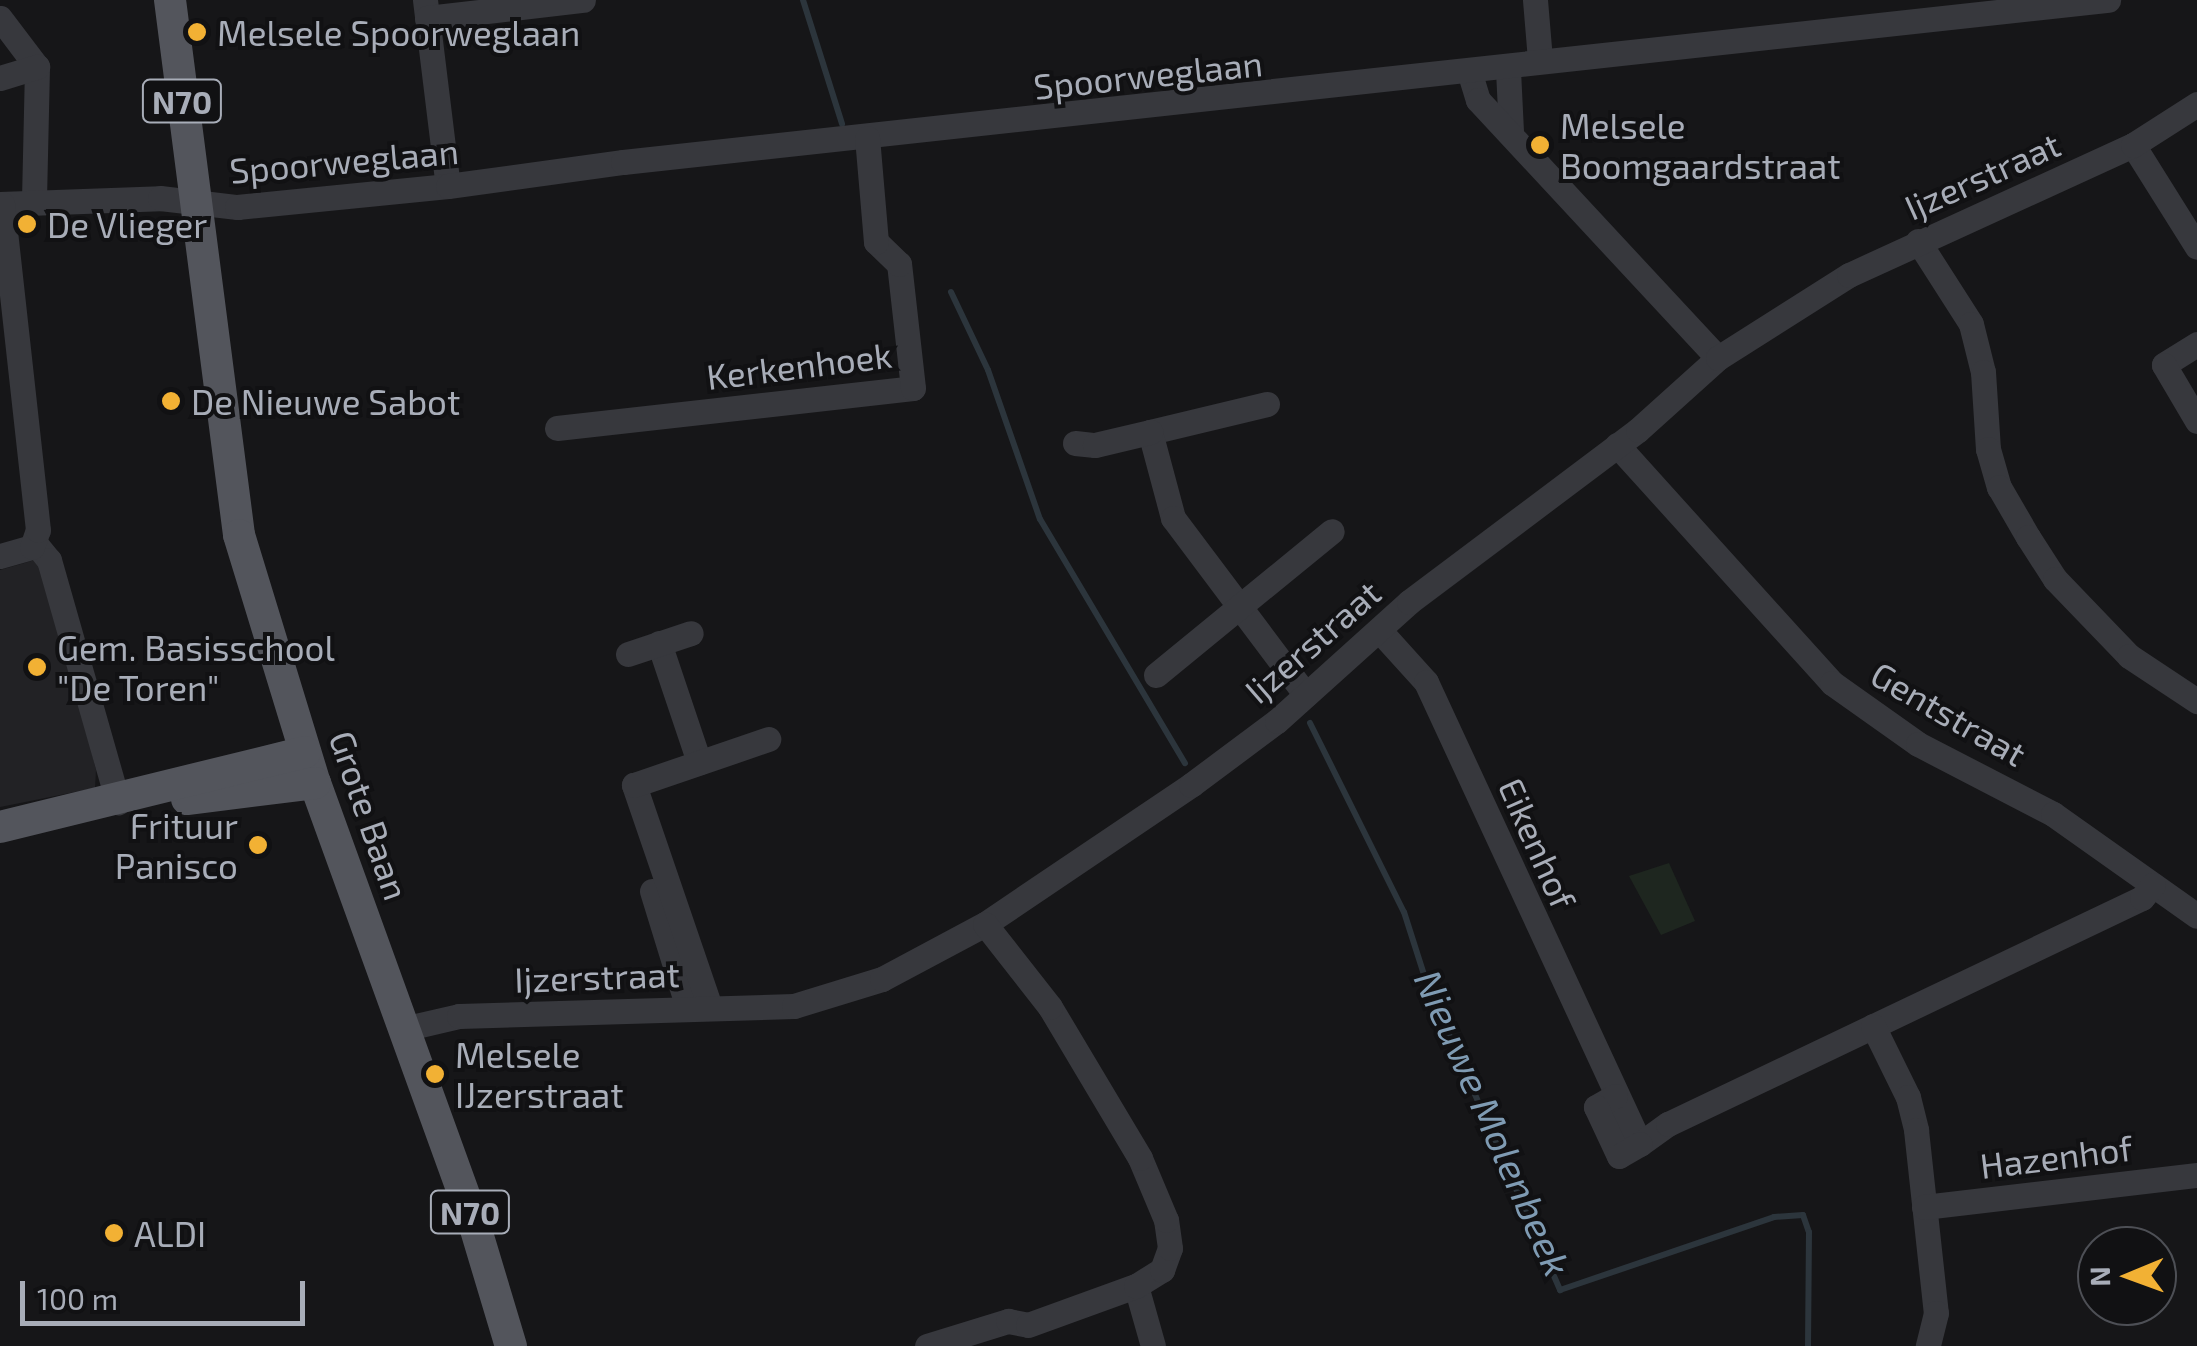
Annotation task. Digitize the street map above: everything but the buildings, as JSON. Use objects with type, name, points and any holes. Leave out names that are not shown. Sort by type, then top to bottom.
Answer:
[{"type":"main road","name":"Grote Baan","points":[[170,0],[239,535],[310,767],[403,1029],[506,1345]]},
{"type":"main road","points":[[0,827],[118,802],[253,794],[310,767]]},
{"type":"street","points":[[1535,0],[1540,60]]},
{"type":"street","name":"Spoorweglaan","points":[[1,204],[195,202],[237,207],[1508,70],[1540,60],[2108,0]]},
{"type":"street","points":[[448,186],[426,9],[572,1]]},
{"type":"street","points":[[0,18],[37,67],[34,202]]},
{"type":"street","points":[[0,78],[37,67]]},
{"type":"street","points":[[1508,70],[1511,131]]},
{"type":"street","points":[[1470,74],[1478,100],[1511,131],[1718,358]]},
{"type":"street","name":"Ijzerstraat","points":[[403,1029],[459,1016],[699,1008],[834,998],[985,924],[1160,808],[1306,695],[1379,630],[1617,446],[1718,358],[1849,276],[2132,145],[2197,104]]},
{"type":"street","name":"Kerkenhoek","points":[[557,428],[912,388],[899,264],[876,242],[867,138]]},
{"type":"street","points":[[2132,145],[2197,247]]},
{"type":"street","points":[[1,204],[35,542],[49,560],[118,802]]},
{"type":"street","points":[[1918,241],[1971,324],[1983,372],[1988,449],[1999,487],[2028,537],[2055,579],[2129,656],[2197,701]]},
{"type":"street","points":[[2197,344],[2164,365],[2197,421]]},
{"type":"street","points":[[1075,443],[1095,446],[1267,404]]},
{"type":"street","points":[[1150,432],[1173,518],[1306,695]]},
{"type":"street","name":"Gentstraat","points":[[1617,446],[1846,695],[1918,744],[2053,814],[2197,916]]},
{"type":"street","points":[[1156,675],[1241,612],[1332,531]]},
{"type":"street","points":[[0,556],[35,542]]},
{"type":"street","name":"Eikenhof","points":[[1379,630],[1426,682],[1640,1144],[1668,1124],[2142,898],[2153,885]]},
{"type":"street","points":[[628,654],[691,633]]},
{"type":"street","points":[[659,643],[699,762]]},
{"type":"street","points":[[699,1008],[634,785],[768,740]]},
{"type":"street","points":[[2104,914],[2131,868]]},
{"type":"street","points":[[652,891],[699,1008]]},
{"type":"street","points":[[928,1346],[1008,1321],[1028,1325],[1136,1286],[1152,1280],[1168,1259],[1166,1220],[1140,1158],[1082,1059],[985,924]]},
{"type":"street","points":[[1872,1026],[1908,1098],[1936,1313],[1928,1346]]},
{"type":"street","name":"Hazenhof","points":[[1924,1207],[2197,1175]]},
{"type":"street","points":[[1136,1286],[1153,1346]]},
{"type":"shaded area","name":"Gem. Basisschool \"De Toren\"","points":[[45,557],[96,770],[95,788],[0,807],[0,570]]},
{"type":"shaded area","points":[[1669,863],[1695,921],[1661,935],[1629,876]]},
{"type":"waterway","name":"Nieuwe Molenbeek","points":[[803,0],[842,124]]},
{"type":"waterway","name":"Nieuwe Molenbeek","points":[[951,292],[988,370],[1040,519],[1185,763]]},
{"type":"waterway","name":"Nieuwe Molenbeek","points":[[1310,723],[1404,912],[1427,984],[1560,1290],[1774,1217],[1803,1215],[1809,1232],[1808,1346]]},
{"type":"place","name":"Melsele Spoorweglaan","points":[[197,32]]},
{"type":"place","name":"Melsele Boomgaardstraat","points":[[1540,145]]},
{"type":"place","name":"De Vlieger","points":[[27,224]]},
{"type":"place","name":"De Nieuwe Sabot","points":[[171,401]]},
{"type":"place","name":"Gem. Basisschool \"De Toren\"","points":[[37,667]]},
{"type":"place","name":"Frituur Panisco","points":[[258,845]]},
{"type":"place","name":"Melsele IJzerstraat","points":[[435,1074]]},
{"type":"place","name":"ALDI","points":[[114,1233]]}]
